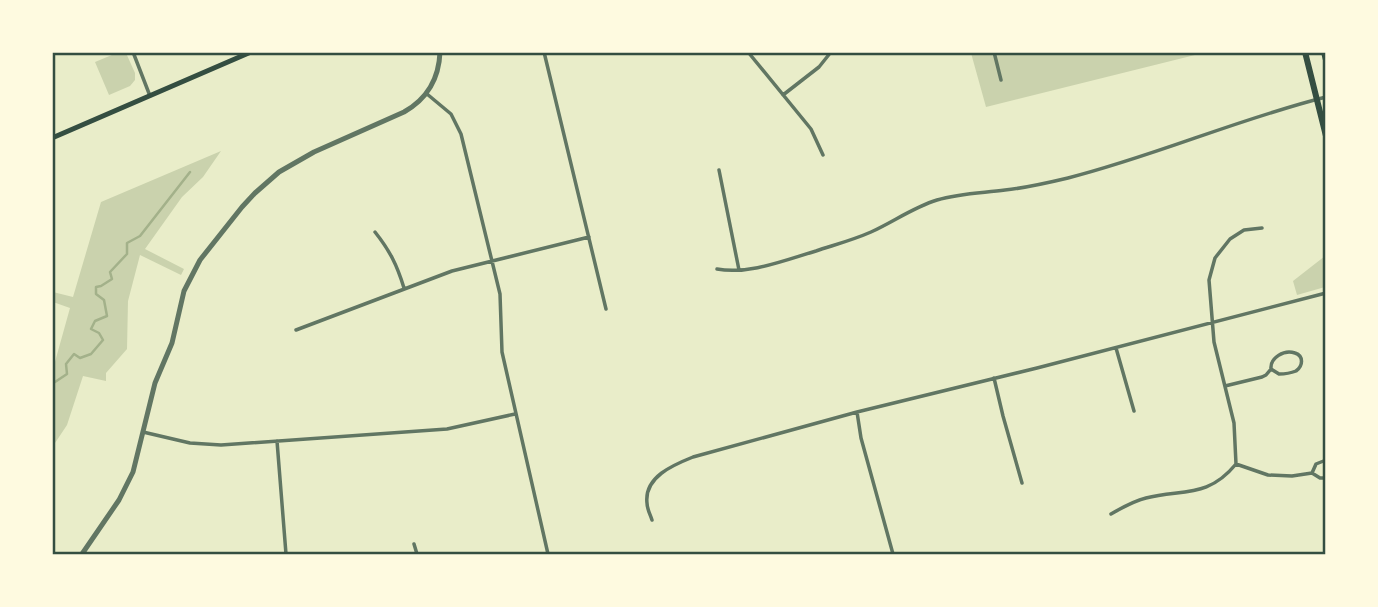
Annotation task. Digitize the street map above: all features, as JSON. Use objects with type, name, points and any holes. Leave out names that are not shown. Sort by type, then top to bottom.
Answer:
[{"type":"main road","points":[[52,138],[251,52]]},
{"type":"main road","points":[[1305,52],[1325,136]]},
{"type":"main road","points":[[1324,52],[1325,60]]},
{"type":"street","points":[[133,52],[150,96]]},
{"type":"street","points":[[82,555],[119,500],[133,472],[155,383],[172,343],[181,301],[200,260],[242,207],[267,181],[293,163],[416,105],[427,94],[438,70],[440,52]]},
{"type":"street","points":[[544,52],[606,309]]},
{"type":"street","points":[[748,52],[811,129],[823,155]]},
{"type":"street","points":[[783,95],[819,67],[831,52]]},
{"type":"street","points":[[994,52],[1001,80]]},
{"type":"street","points":[[427,94],[451,114],[460,129],[500,294],[502,352],[548,555]]},
{"type":"street","points":[[718,270],[739,270],[788,259],[870,233],[921,205],[941,198],[1006,190],[1068,178],[1325,97]]},
{"type":"street","points":[[719,170],[739,270]]},
{"type":"street","points":[[1111,514],[1145,498],[1209,487],[1229,473],[1236,464],[1234,423],[1214,342],[1209,280],[1215,258],[1223,245],[1244,230],[1262,228]]},
{"type":"street","points":[[375,232],[390,251],[404,288]]},
{"type":"street","points":[[296,330],[452,271],[589,237]]},
{"type":"street","points":[[652,520],[647,506],[648,491],[658,476],[668,468],[692,457],[857,412],[1325,293]]},
{"type":"street","points":[[1116,348],[1134,411]]},
{"type":"street","points":[[1225,386],[1266,375],[1271,369],[1272,360],[1277,356],[1292,352],[1301,358],[1300,367],[1295,371],[1279,374],[1271,369]]},
{"type":"street","points":[[994,378],[1022,483]]},
{"type":"street","points":[[857,412],[861,438],[893,555]]},
{"type":"street","points":[[143,432],[205,445],[447,429],[515,414]]},
{"type":"street","points":[[277,441],[286,555]]},
{"type":"street","points":[[1312,473],[1316,464],[1325,460]]},
{"type":"street","points":[[1236,464],[1268,475],[1312,473],[1325,478]]},
{"type":"street","points":[[414,544],[417,555]]},
{"type":"green space","points":[[119,52],[126,53],[135,73],[135,80],[130,86],[109,95],[95,62]]},
{"type":"green space","points":[[971,53],[1203,53],[986,107]]},
{"type":"green space","points":[[221,151],[203,177],[182,197],[145,249],[184,269],[181,275],[140,255],[128,301],[127,349],[106,373],[106,381],[83,376],[67,425],[53,446],[53,369],[70,308],[53,302],[53,292],[73,297],[101,202]]},
{"type":"green space","points":[[1325,256],[1325,287],[1297,295],[1293,281]]},
{"type":"waterway","points":[[52,384],[67,374],[66,364],[74,354],[80,358],[91,354],[103,340],[99,333],[91,329],[95,321],[107,316],[104,300],[96,294],[96,287],[112,279],[110,272],[127,254],[127,243],[140,236],[190,172]]}]
